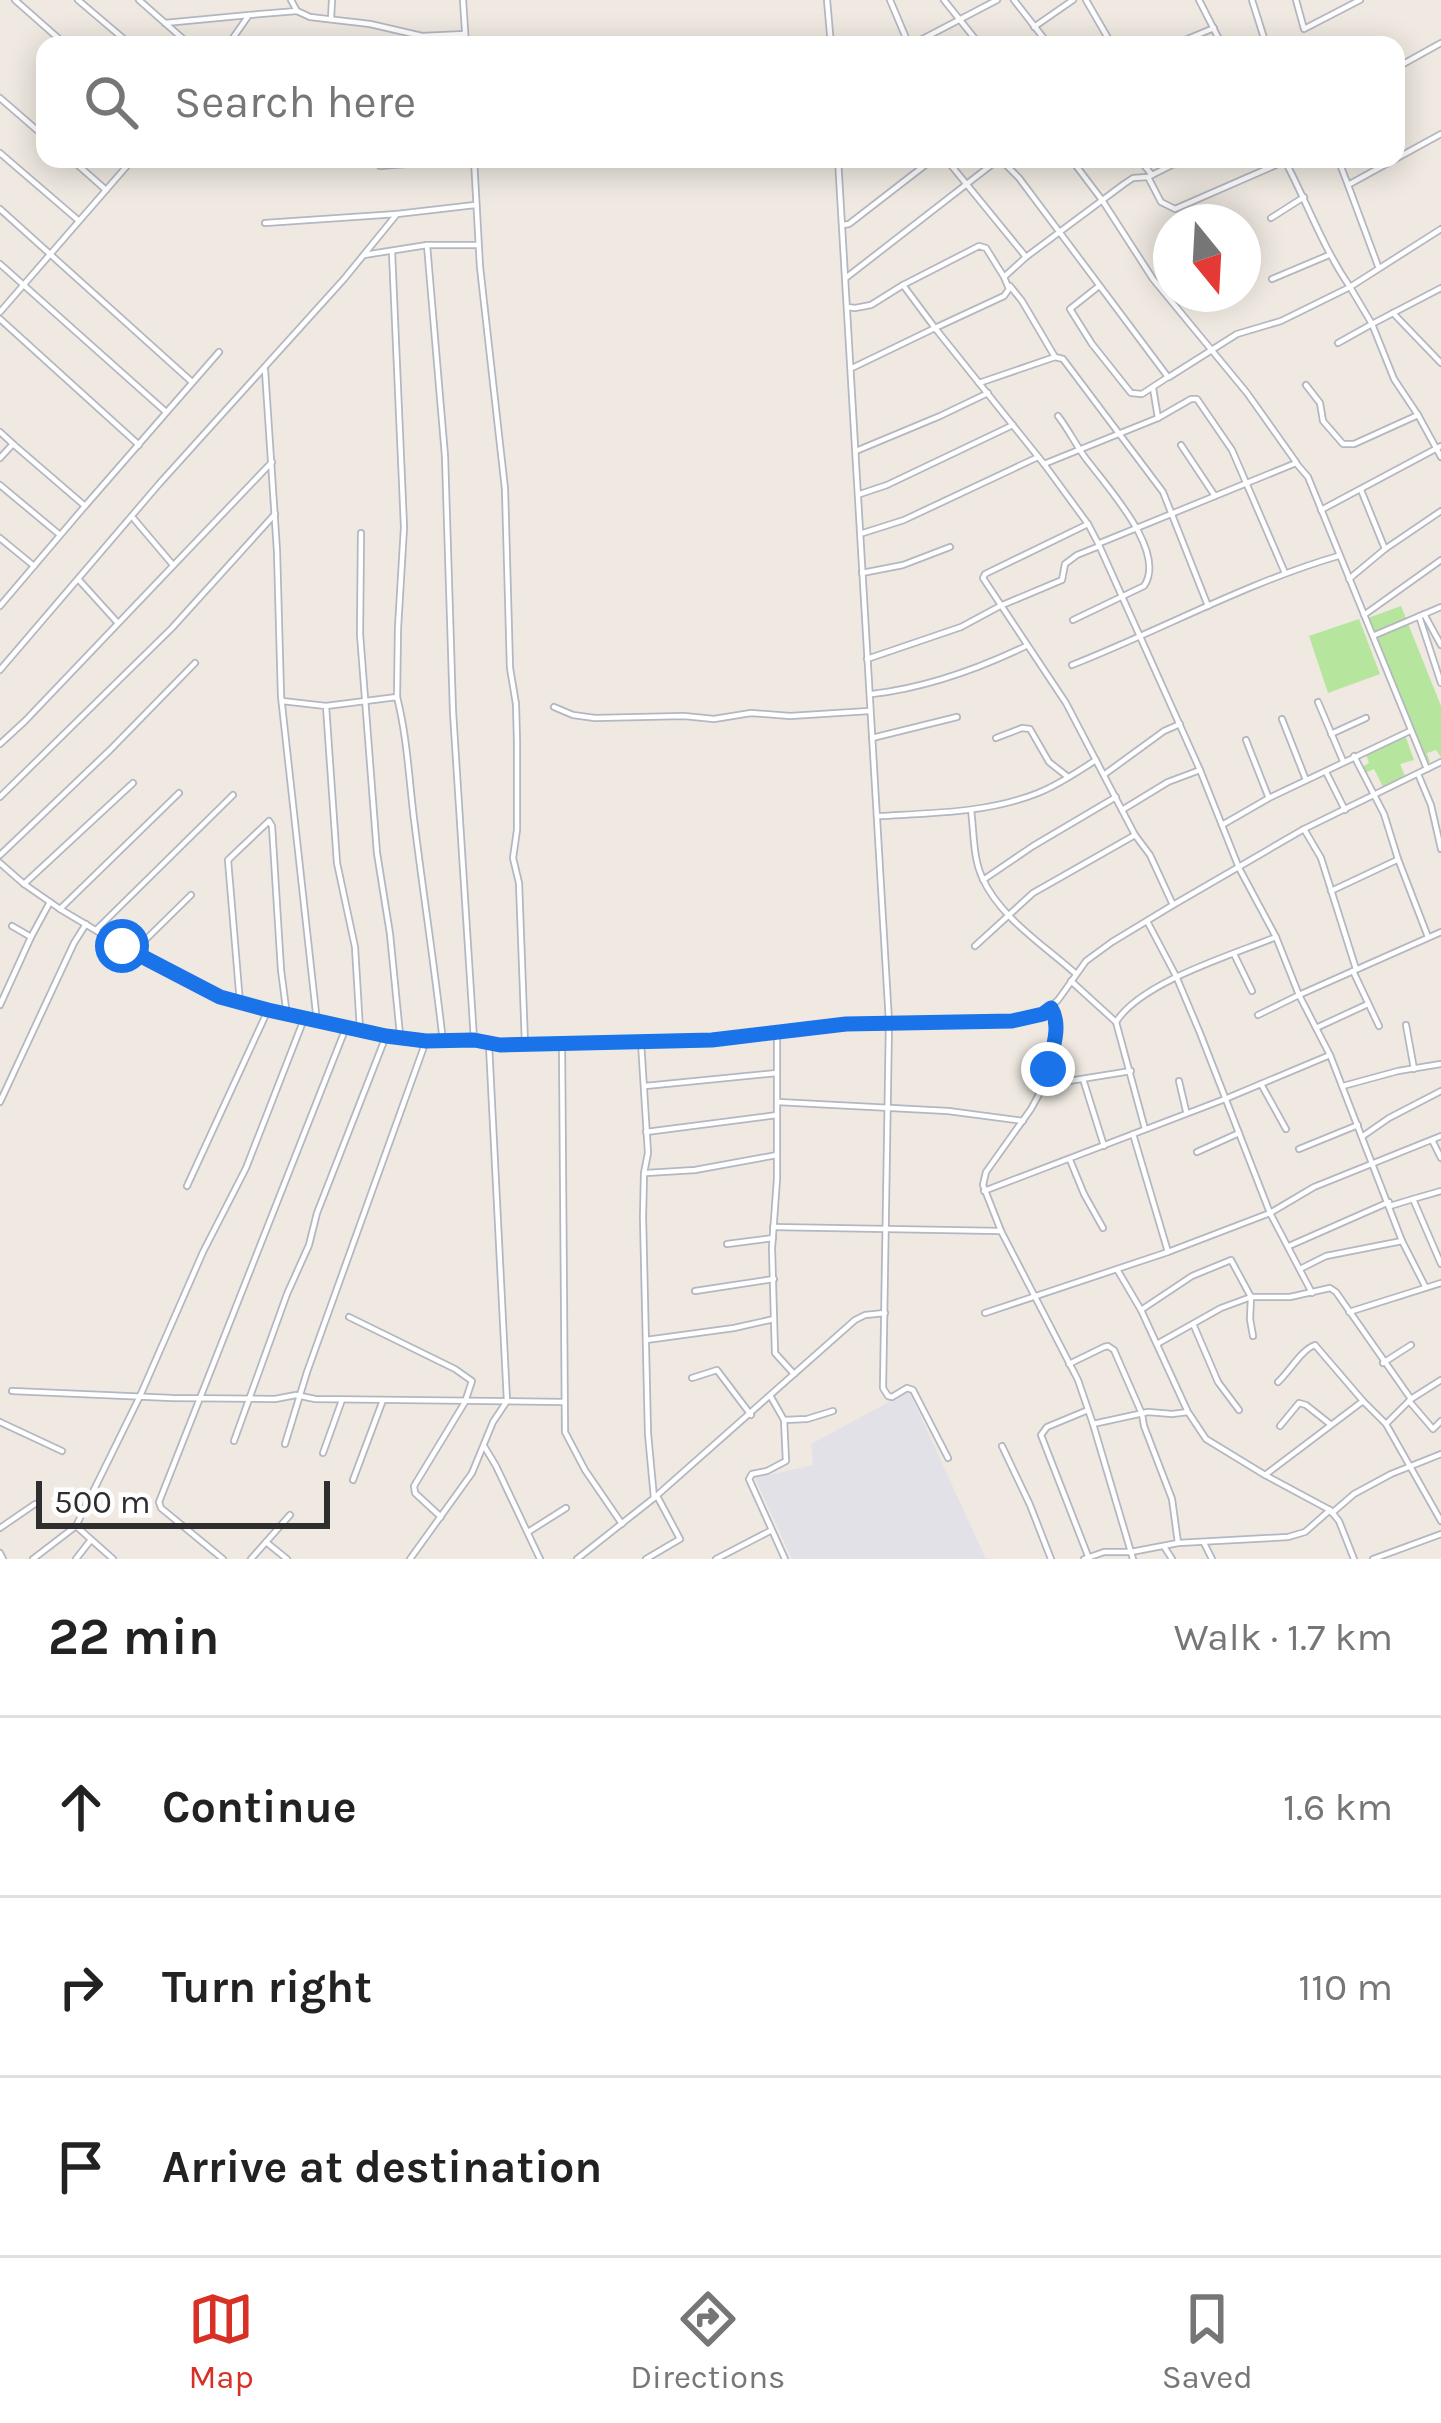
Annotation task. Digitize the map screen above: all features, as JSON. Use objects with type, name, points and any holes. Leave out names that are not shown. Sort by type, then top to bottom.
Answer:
[{"type":"street","points":[[16,0],[56,36]]},
{"type":"street","points":[[78,0],[120,36]]},
{"type":"street","points":[[139,0],[180,36]]},
{"type":"street","points":[[291,0],[306,16],[422,36],[466,34],[464,0]]},
{"type":"street","points":[[331,19],[332,0]]},
{"type":"street","points":[[827,0],[830,36]]},
{"type":"street","points":[[890,0],[907,36]]},
{"type":"street","points":[[944,0],[973,36]]},
{"type":"street","points":[[927,36],[997,0]]},
{"type":"street","points":[[1014,0],[1042,36]]},
{"type":"street","points":[[1034,27],[1073,0]]},
{"type":"street","points":[[1086,0],[1107,36]]},
{"type":"street","points":[[1198,0],[1218,36]]},
{"type":"street","points":[[1252,0],[1263,36]]},
{"type":"street","points":[[1296,0],[1304,29],[1360,0]]},
{"type":"street","points":[[165,22],[297,10]]},
{"type":"street","points":[[234,36],[249,15]]},
{"type":"street","points":[[1195,36],[1214,28]]},
{"type":"street","points":[[1405,63],[1441,43]]},
{"type":"street","points":[[0,98],[36,129]]},
{"type":"street","points":[[1405,154],[1441,134]]},
{"type":"street","points":[[0,153],[79,221]]},
{"type":"street","points":[[80,168],[106,190]]},
{"type":"street","points":[[124,168],[0,316],[139,445]]},
{"type":"street","points":[[473,168],[505,489],[517,742],[518,830],[513,850],[519,883],[525,1044]]},
{"type":"street","points":[[839,168],[890,1022],[885,1393],[892,1396],[913,1390],[948,1458]]},
{"type":"street","points":[[843,225],[921,168]]},
{"type":"street","points":[[954,168],[1026,257]]},
{"type":"street","points":[[845,278],[987,168]]},
{"type":"street","points":[[1008,168],[1168,377]]},
{"type":"street","points":[[1078,168],[1134,254],[1305,470],[1427,769]]},
{"type":"street","points":[[1145,168],[1161,202],[1175,209],[1266,168]]},
{"type":"street","points":[[1006,280],[1026,257],[1133,178],[1166,168]]},
{"type":"street","points":[[1288,168],[1329,256],[1372,324],[1394,379],[1441,457]]},
{"type":"street","points":[[1341,168],[1379,268]]},
{"type":"street","points":[[1348,185],[1379,168]]},
{"type":"street","points":[[1271,218],[1304,197]]},
{"type":"street","points":[[265,223],[475,205]]},
{"type":"street","points":[[0,209],[194,383]]},
{"type":"street","points":[[0,670],[397,214]]},
{"type":"street","points":[[1099,286],[1070,309],[1092,344],[1137,396],[1238,334],[1281,321],[1350,287],[1441,229]]},
{"type":"street","points":[[364,255],[427,245],[478,245]]},
{"type":"street","points":[[427,245],[445,457],[453,712],[474,1040]]},
{"type":"street","points":[[847,307],[864,308],[982,245],[1055,357]]},
{"type":"street","points":[[392,252],[404,527],[397,698],[406,734],[442,1042]]},
{"type":"street","points":[[1272,279],[1329,256]]},
{"type":"street","points":[[0,264],[167,413]]},
{"type":"street","points":[[852,368],[1004,296],[1009,289],[1006,280]]},
{"type":"street","points":[[903,285],[1039,457],[1099,545],[1239,868],[1330,1054],[1402,1241],[1425,1286]]},
{"type":"street","points":[[1338,343],[1441,289]]},
{"type":"street","points":[[1393,313],[1440,359]]},
{"type":"street","points":[[0,606],[219,352]]},
{"type":"street","points":[[980,383],[1059,356],[1163,492],[1208,606]]},
{"type":"street","points":[[265,368],[282,701],[317,1022]]},
{"type":"street","points":[[1306,385],[1320,403],[1323,421],[1343,444],[1354,444],[1418,416]]},
{"type":"street","points":[[1153,388],[1158,418]]},
{"type":"street","points":[[855,451],[988,393]]},
{"type":"street","points":[[1044,464],[1198,399],[1232,450],[1285,573]]},
{"type":"street","points":[[1058,416],[1136,527],[1148,554],[1150,577],[1144,586],[1073,620]]},
{"type":"street","points":[[859,494],[1013,425]]},
{"type":"street","points":[[0,431],[85,506]]},
{"type":"street","points":[[0,458],[13,444]]},
{"type":"street","points":[[1181,445],[1215,496]]},
{"type":"street","points":[[1321,510],[1439,448]]},
{"type":"street","points":[[860,534],[904,520],[1039,457]]},
{"type":"street","points":[[65,677],[272,462]]},
{"type":"street","points":[[868,659],[942,634],[1062,580],[1070,560],[1099,545],[1297,463]]},
{"type":"street","points":[[0,485],[60,535]]},
{"type":"street","points":[[1361,490],[1385,549]]},
{"type":"street","points":[[1349,579],[1441,511]]},
{"type":"street","points":[[0,797],[172,628],[275,514]]},
{"type":"street","points":[[132,517],[173,565]]},
{"type":"street","points":[[1088,524],[983,578],[1066,703],[1173,905]]},
{"type":"street","points":[[361,533],[360,634],[377,854],[400,1037]]},
{"type":"street","points":[[0,538],[34,566]]},
{"type":"street","points":[[862,574],[903,566],[950,547]]},
{"type":"street","points":[[1072,665],[1285,573],[1340,555]]},
{"type":"street","points":[[1364,615],[1441,560]]},
{"type":"street","points":[[0,744],[173,565]]},
{"type":"street","points":[[79,580],[118,622]]},
{"type":"street","points":[[0,592],[8,598]]},
{"type":"street","points":[[1372,636],[1441,607]]},
{"type":"street","points":[[1422,615],[1441,645]]},
{"type":"street","points":[[1422,615],[1441,683]]},
{"type":"street","points":[[870,694],[973,669],[1026,646]]},
{"type":"street","points":[[195,663],[0,859],[24,884],[95,931],[220,997],[287,1016],[426,1041],[474,1040],[489,1045],[712,1040],[890,1022],[1012,1021],[1043,1014],[1086,962],[1147,921],[1304,829],[1441,762]]},
{"type":"street","points":[[282,701],[326,706],[397,698]]},
{"type":"street","points":[[1318,702],[1343,761]]},
{"type":"street","points":[[326,706],[337,862],[355,947],[360,1030]]},
{"type":"street","points":[[554,707],[595,718],[714,719],[751,713],[871,711]]},
{"type":"street","points":[[872,738],[957,717]]},
{"type":"street","points":[[1331,734],[1366,718]]},
{"type":"street","points":[[1282,719],[1306,780]]},
{"type":"street","points":[[1104,775],[1180,724]]},
{"type":"street","points":[[996,738],[1030,728],[1048,762],[1068,777]]},
{"type":"street","points":[[1222,825],[1410,731]]},
{"type":"street","points":[[1246,740],[1269,798]]},
{"type":"street","points":[[1354,756],[1384,814],[1428,938]]},
{"type":"street","points":[[877,816],[971,810],[1020,800],[1096,760]]},
{"type":"street","points":[[1122,810],[1168,782],[1200,770]]},
{"type":"street","points":[[1326,770],[1345,810]]},
{"type":"street","points":[[1418,774],[1441,849]]},
{"type":"street","points":[[24,884],[133,783]]},
{"type":"street","points":[[60,909],[179,793]]},
{"type":"street","points":[[95,931],[233,795]]},
{"type":"street","points":[[983,880],[1116,797]]},
{"type":"street","points":[[971,810],[983,880],[1008,914],[1076,974]]},
{"type":"street","points":[[240,1003],[228,864],[269,821],[287,1016]]},
{"type":"street","points":[[1304,829],[1321,858],[1355,970],[1379,1026]]},
{"type":"street","points":[[975,946],[1034,893],[1136,835]]},
{"type":"street","points":[[1331,890],[1398,860]]},
{"type":"street","points":[[133,952],[191,895]]},
{"type":"street","points":[[0,1005],[50,902]]},
{"type":"street","points":[[1147,921],[1176,976],[1270,1213],[1312,1293]]},
{"type":"street","points":[[0,1102],[86,924]]},
{"type":"street","points":[[12,926],[31,937]]},
{"type":"street","points":[[1258,1015],[1441,932]]},
{"type":"street","points":[[1116,1022],[1127,1007],[1176,976],[1276,937]]},
{"type":"street","points":[[1234,954],[1252,991]]},
{"type":"street","points":[[1071,981],[1116,1022],[1145,1129]]},
{"type":"street","points":[[1316,1028],[1368,1004]]},
{"type":"street","points":[[1051,1008],[1056,1030],[1044,1085],[982,1178],[1000,1231],[1069,1364],[1094,1424],[1132,1556]]},
{"type":"street","points":[[188,1186],[268,1010]]},
{"type":"street","points":[[33,1559],[76,1526],[246,1168],[304,1019]]},
{"type":"street","points":[[1406,1025],[1414,1069]]},
{"type":"street","points":[[223,1559],[159,1502],[346,1028]]},
{"type":"street","points":[[777,1031],[775,1353],[794,1374]]},
{"type":"street","points":[[233,1441],[386,1036]]},
{"type":"street","points":[[285,1444],[426,1041]]},
{"type":"street","points":[[641,1042],[648,1153],[644,1173],[648,1434],[656,1497],[680,1539],[646,1559]]},
{"type":"street","points":[[562,1043],[564,1402],[569,1442],[622,1524]]},
{"type":"street","points":[[410,1559],[472,1473],[507,1401],[489,1045]]},
{"type":"street","points":[[984,1191],[1330,1054]]},
{"type":"street","points":[[1343,1086],[1441,1064]]},
{"type":"street","points":[[1044,1085],[1131,1071]]},
{"type":"street","points":[[644,1086],[777,1073]]},
{"type":"street","points":[[1084,1079],[1104,1146]]},
{"type":"street","points":[[1179,1081],[1187,1113]]},
{"type":"street","points":[[1261,1084],[1286,1130]]},
{"type":"street","points":[[1362,1136],[1441,1091]]},
{"type":"street","points":[[777,1102],[999,1115],[1023,1121]]},
{"type":"street","points":[[646,1132],[777,1115]]},
{"type":"street","points":[[1299,1149],[1358,1125]]},
{"type":"street","points":[[1197,1152],[1238,1133]]},
{"type":"street","points":[[1133,1134],[1168,1252]]},
{"type":"street","points":[[985,1313],[1270,1213],[1314,1187],[1441,1136]]},
{"type":"street","points":[[1432,1140],[1441,1158]]},
{"type":"street","points":[[644,1173],[695,1170],[777,1155]]},
{"type":"street","points":[[1070,1160],[1103,1228]]},
{"type":"street","points":[[1288,1246],[1389,1204],[1441,1191]]},
{"type":"street","points":[[1413,1199],[1437,1242],[1441,1264]]},
{"type":"street","points":[[773,1227],[1000,1231]]},
{"type":"street","points":[[728,1244],[773,1238]]},
{"type":"street","points":[[1300,1269],[1326,1256],[1402,1241]]},
{"type":"street","points":[[1141,1310],[1192,1276],[1228,1260],[1251,1297],[1253,1336]]},
{"type":"street","points":[[1118,1270],[1206,1439],[1331,1512],[1354,1559]]},
{"type":"street","points":[[695,1291],[774,1279]]},
{"type":"street","points":[[1349,1312],[1441,1283]]},
{"type":"street","points":[[1157,1344],[1251,1297],[1334,1290],[1433,1429],[1441,1421]]},
{"type":"street","points":[[579,1559],[751,1415],[855,1320],[885,1313]]},
{"type":"street","points":[[349,1318],[469,1377],[473,1384],[414,1486],[441,1517]]},
{"type":"street","points":[[646,1340],[774,1319]]},
{"type":"street","points":[[1193,1325],[1218,1382],[1239,1410]]},
{"type":"street","points":[[1278,1382],[1308,1347],[1316,1345],[1386,1424],[1441,1521]]},
{"type":"street","points":[[1383,1363],[1411,1345]]},
{"type":"street","points":[[1069,1364],[1111,1347],[1142,1414],[1172,1499],[1178,1543]]},
{"type":"street","points":[[692,1378],[717,1370],[751,1415]]},
{"type":"street","points":[[1386,1424],[1410,1400],[1441,1380]]},
{"type":"street","points":[[12,1391],[564,1402]]},
{"type":"street","points":[[771,1397],[784,1420],[785,1461],[749,1478],[785,1559]]},
{"type":"street","points":[[323,1453],[342,1400]]},
{"type":"street","points":[[353,1480],[383,1400]]},
{"type":"street","points":[[1265,1475],[1363,1401]]},
{"type":"street","points":[[1280,1426],[1299,1403],[1330,1424]]},
{"type":"street","points":[[1088,1410],[1047,1427],[1041,1435],[1086,1558],[1103,1552],[1132,1556],[1178,1543],[1297,1535],[1354,1494],[1441,1454]]},
{"type":"street","points":[[784,1420],[833,1412]]},
{"type":"street","points":[[1094,1424],[1142,1414],[1188,1412]]},
{"type":"street","points":[[0,1422],[62,1451]]},
{"type":"street","points":[[484,1446],[540,1559]]},
{"type":"street","points":[[1001,1446],[1051,1559]]},
{"type":"street","points":[[0,1528],[34,1504]]},
{"type":"street","points":[[528,1532],[566,1508]]},
{"type":"street","points":[[251,1559],[290,1515]]},
{"type":"street","points":[[76,1526],[112,1559]]},
{"type":"street","points":[[716,1559],[772,1530]]},
{"type":"street","points":[[1373,1559],[1441,1534]]},
{"type":"street","points":[[76,1559],[90,1541]]},
{"type":"street","points":[[266,1542],[287,1559]]},
{"type":"street","points":[[1204,1542],[1212,1559]]},
{"type":"street","points":[[1165,1548],[1172,1559]]},
{"type":"shaded area","points":[[909,1391],[986,1559],[792,1559],[755,1478],[813,1465],[811,1444]]},
{"type":"green space","points":[[1401,606],[1441,706],[1441,757],[1436,750],[1427,753],[1430,762],[1424,764],[1368,618]]},
{"type":"green space","points":[[1359,619],[1380,674],[1328,693],[1309,636]]},
{"type":"green space","points":[[1405,735],[1414,760],[1400,764],[1406,778],[1384,789],[1374,769],[1365,773],[1366,754]]},
{"type":"route","points":[[122,946],[220,997],[287,1016],[426,1041],[500,1045],[712,1040],[846,1024],[1012,1021],[1051,1008],[1056,1030],[1048,1069]]}]
